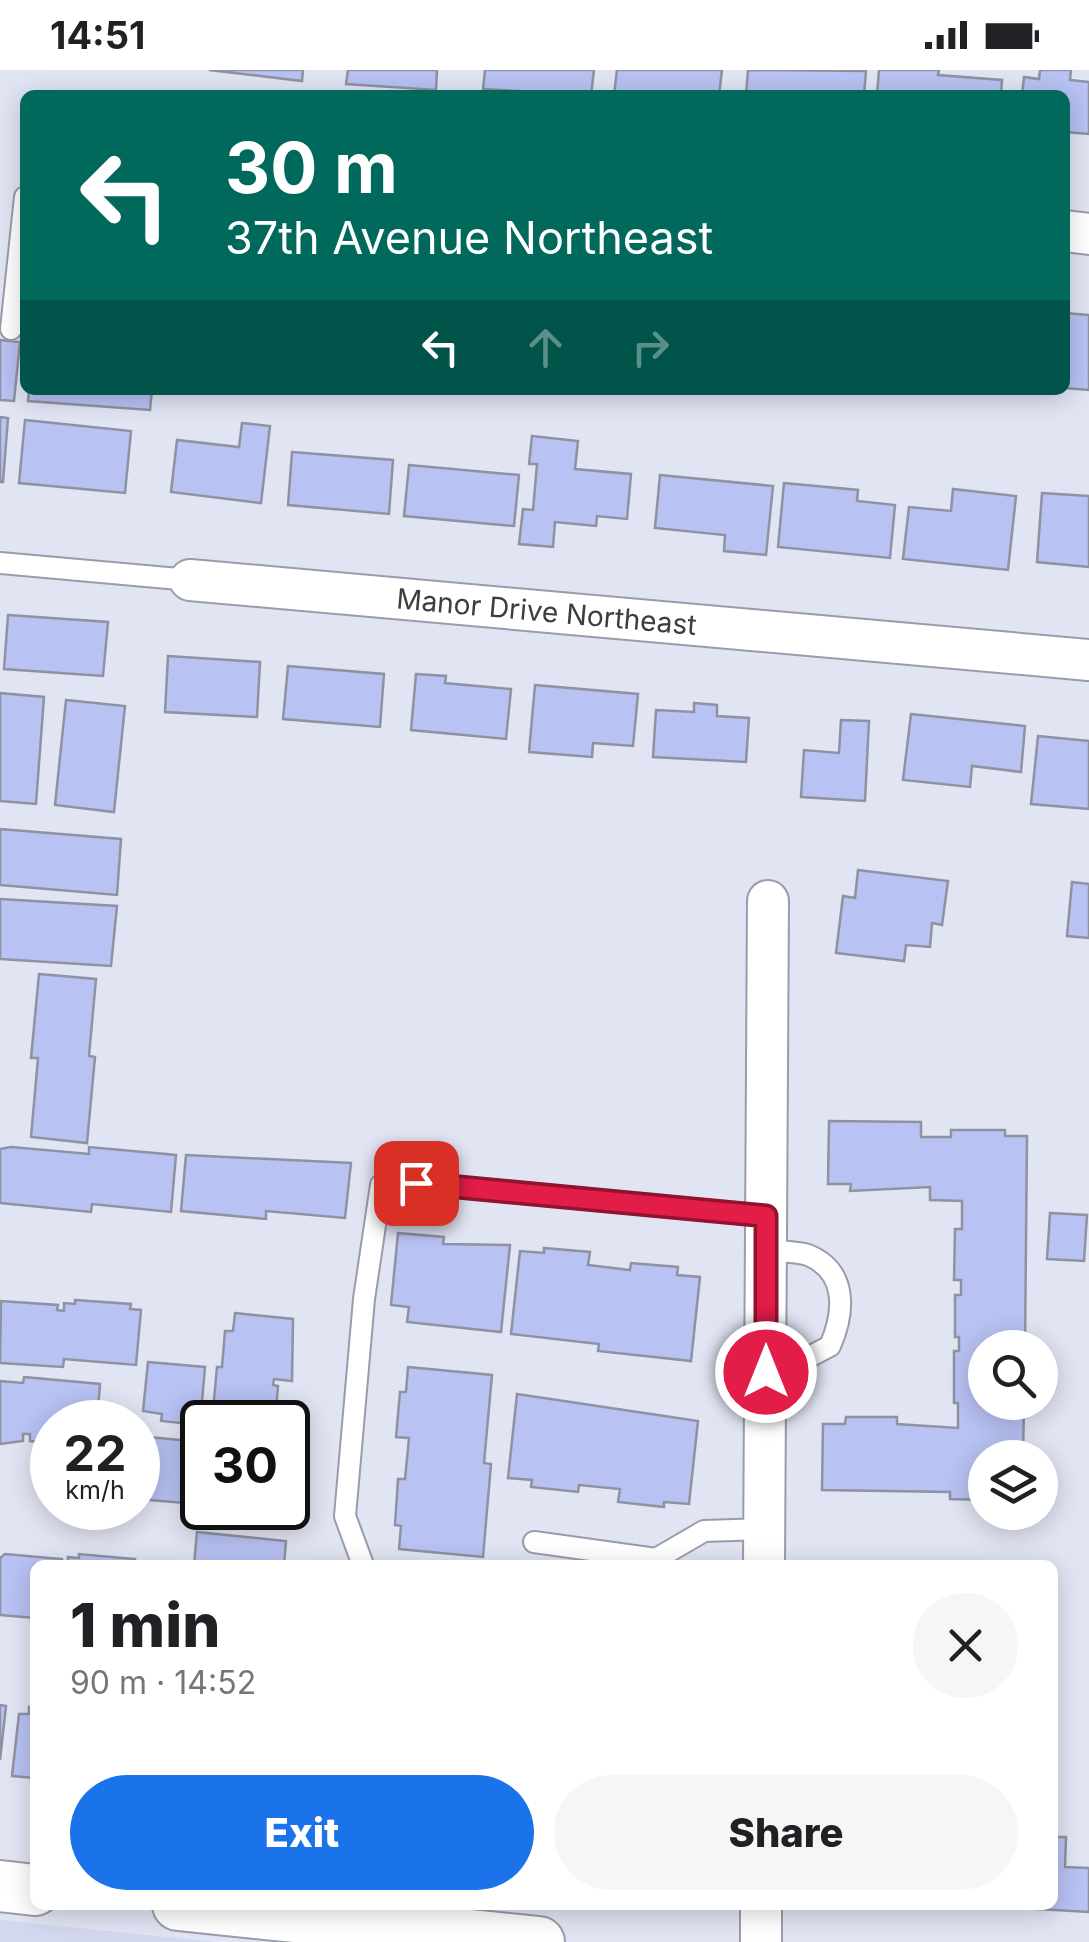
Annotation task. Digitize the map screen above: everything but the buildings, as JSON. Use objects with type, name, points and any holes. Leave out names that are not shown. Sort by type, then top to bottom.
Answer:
[{"type":"street","name":"Manor Drive Northeast","points":[[190,580],[1089,660]]},
{"type":"street","points":[[768,901],[766,1372],[771,1556]]},
{"type":"street","points":[[0,1886],[30,1889]]},
{"type":"street","points":[[276,1910],[354,1914],[539,1942]]},
{"type":"street","points":[[761,1910],[761,1942]]},
{"type":"lane","points":[[11,329],[20,244]]},
{"type":"lane","name":"Manor Drive Northeast","points":[[3,562],[190,580]]},
{"type":"lane","points":[[361,1560],[346,1516],[358,1350],[381,1185],[416,1183],[767,1233],[808,1255],[840,1288],[843,1306],[830,1346],[790,1367],[766,1372]]},
{"type":"lane","points":[[534,1542],[656,1558],[704,1531],[771,1556]]},
{"type":"shaded area","points":[[0,1920],[216,1942],[0,1942]]},
{"type":"route","points":[[416,1183],[766,1216],[766,1372]]}]
